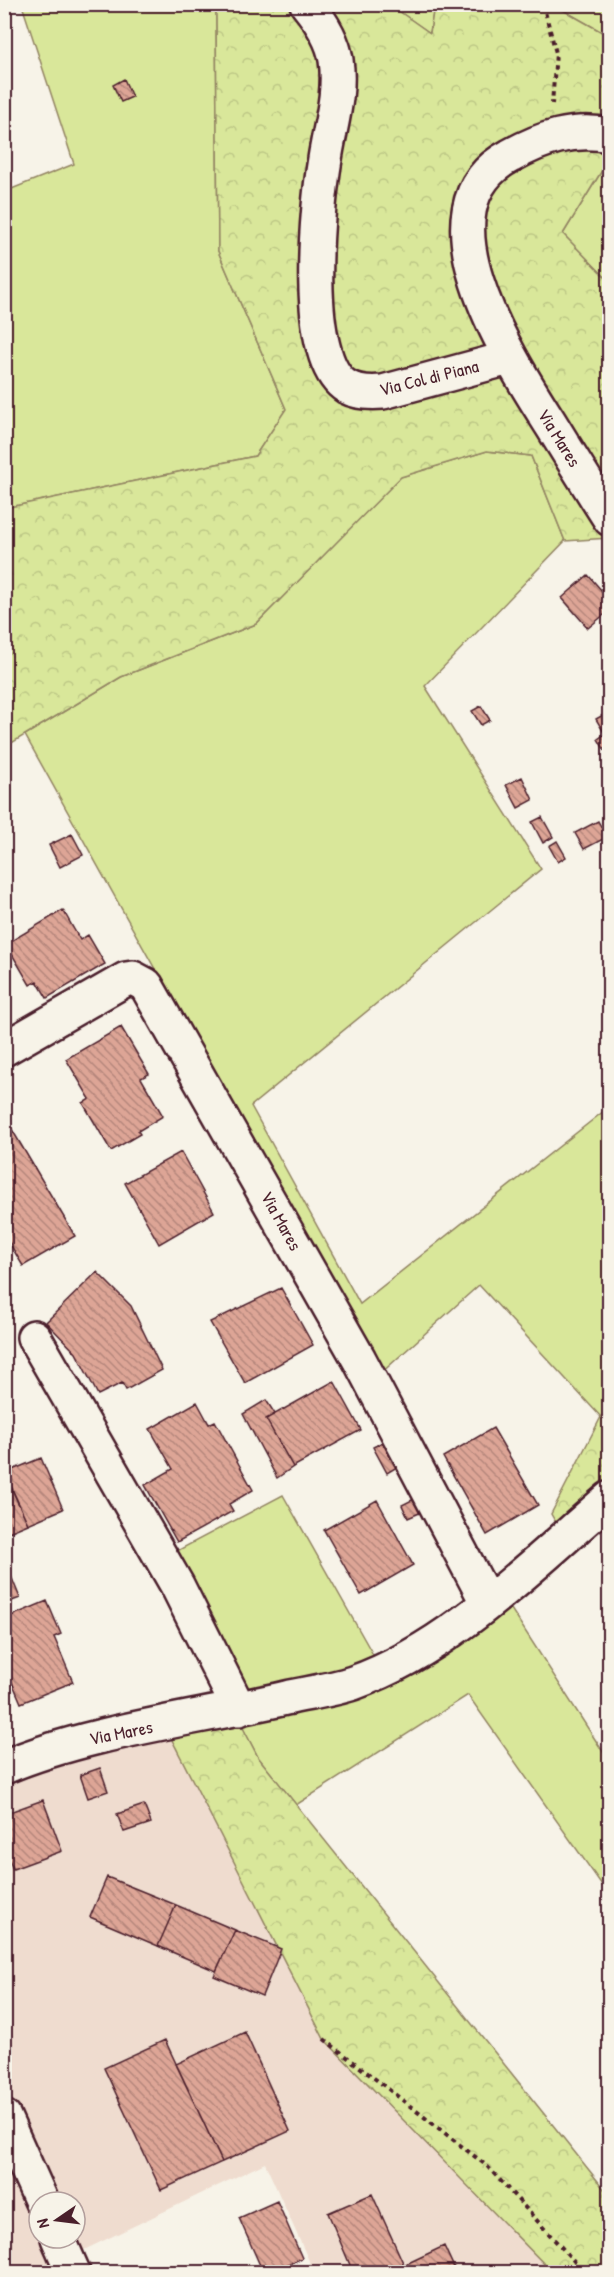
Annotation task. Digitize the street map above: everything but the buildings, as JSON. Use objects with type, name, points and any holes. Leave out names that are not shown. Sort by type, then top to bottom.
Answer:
[{"type":"street","name":"Via Col di Piana","points":[[307,4],[331,40],[336,60],[335,110],[325,160],[315,288],[320,337],[326,361],[335,377],[348,388],[365,393],[383,392],[509,358]]},
{"type":"street","points":[[509,358],[494,330],[472,265],[468,237],[469,213],[475,191],[486,175],[505,158],[533,143],[568,132],[609,135]]},
{"type":"street","name":"Via Mares","points":[[509,358],[609,519]]},
{"type":"street","name":"Via Mares","points":[[4,1049],[126,979],[134,978],[146,985],[359,1359],[487,1602]]},
{"type":"street","points":[[34,1337],[177,1585],[240,1709]]},
{"type":"street","name":"Via Mares","points":[[4,1767],[67,1744],[240,1709],[352,1683],[406,1659],[487,1602],[609,1498]]},
{"type":"street","points":[[4,2117],[37,2190]]},
{"type":"street","points":[[63,2250],[73,2272]]},
{"type":"path","points":[[533,143],[554,99],[555,53],[543,4]]},
{"type":"path","points":[[324,2038],[488,2166],[584,2272]]},
{"type":"shaded area","points":[[169,1734],[324,2039],[552,2272],[314,2272],[265,2163],[87,2249],[87,2190],[27,2190],[27,2250],[84,2250],[61,2261],[66,2272],[5,2272],[5,1784],[70,1752]]},
{"type":"green space","points":[[204,4],[216,13],[218,251],[286,409],[255,456],[5,508],[4,192],[74,164],[22,5]]},
{"type":"green space","points":[[204,5],[390,5],[430,33],[434,5],[554,5],[609,36],[609,159],[563,234],[609,281],[609,538],[565,541],[531,456],[487,451],[401,477],[256,624],[121,677],[5,747],[5,508],[255,456],[286,409],[218,251],[216,13]]},
{"type":"green space","points":[[390,5],[434,5],[430,33]]},
{"type":"green space","points":[[554,5],[609,5],[609,36]]},
{"type":"green space","points":[[609,159],[609,281],[563,234]]},
{"type":"green space","points":[[487,451],[531,456],[565,541],[425,686],[541,869],[251,1106],[360,1304],[609,1107],[609,1410],[601,1417],[479,1285],[380,1374],[25,735],[121,677],[256,624],[400,477]]},
{"type":"green space","points":[[609,1410],[609,1511],[568,1544],[551,1514],[601,1417]]},
{"type":"green space","points":[[283,1495],[389,1683],[504,1598],[609,1761],[609,1895],[468,1695],[296,1805],[258,1757],[156,1562]]},
{"type":"green space","points":[[240,1722],[258,1757],[609,2195],[609,2272],[552,2272],[324,2039],[169,1734]]}]
